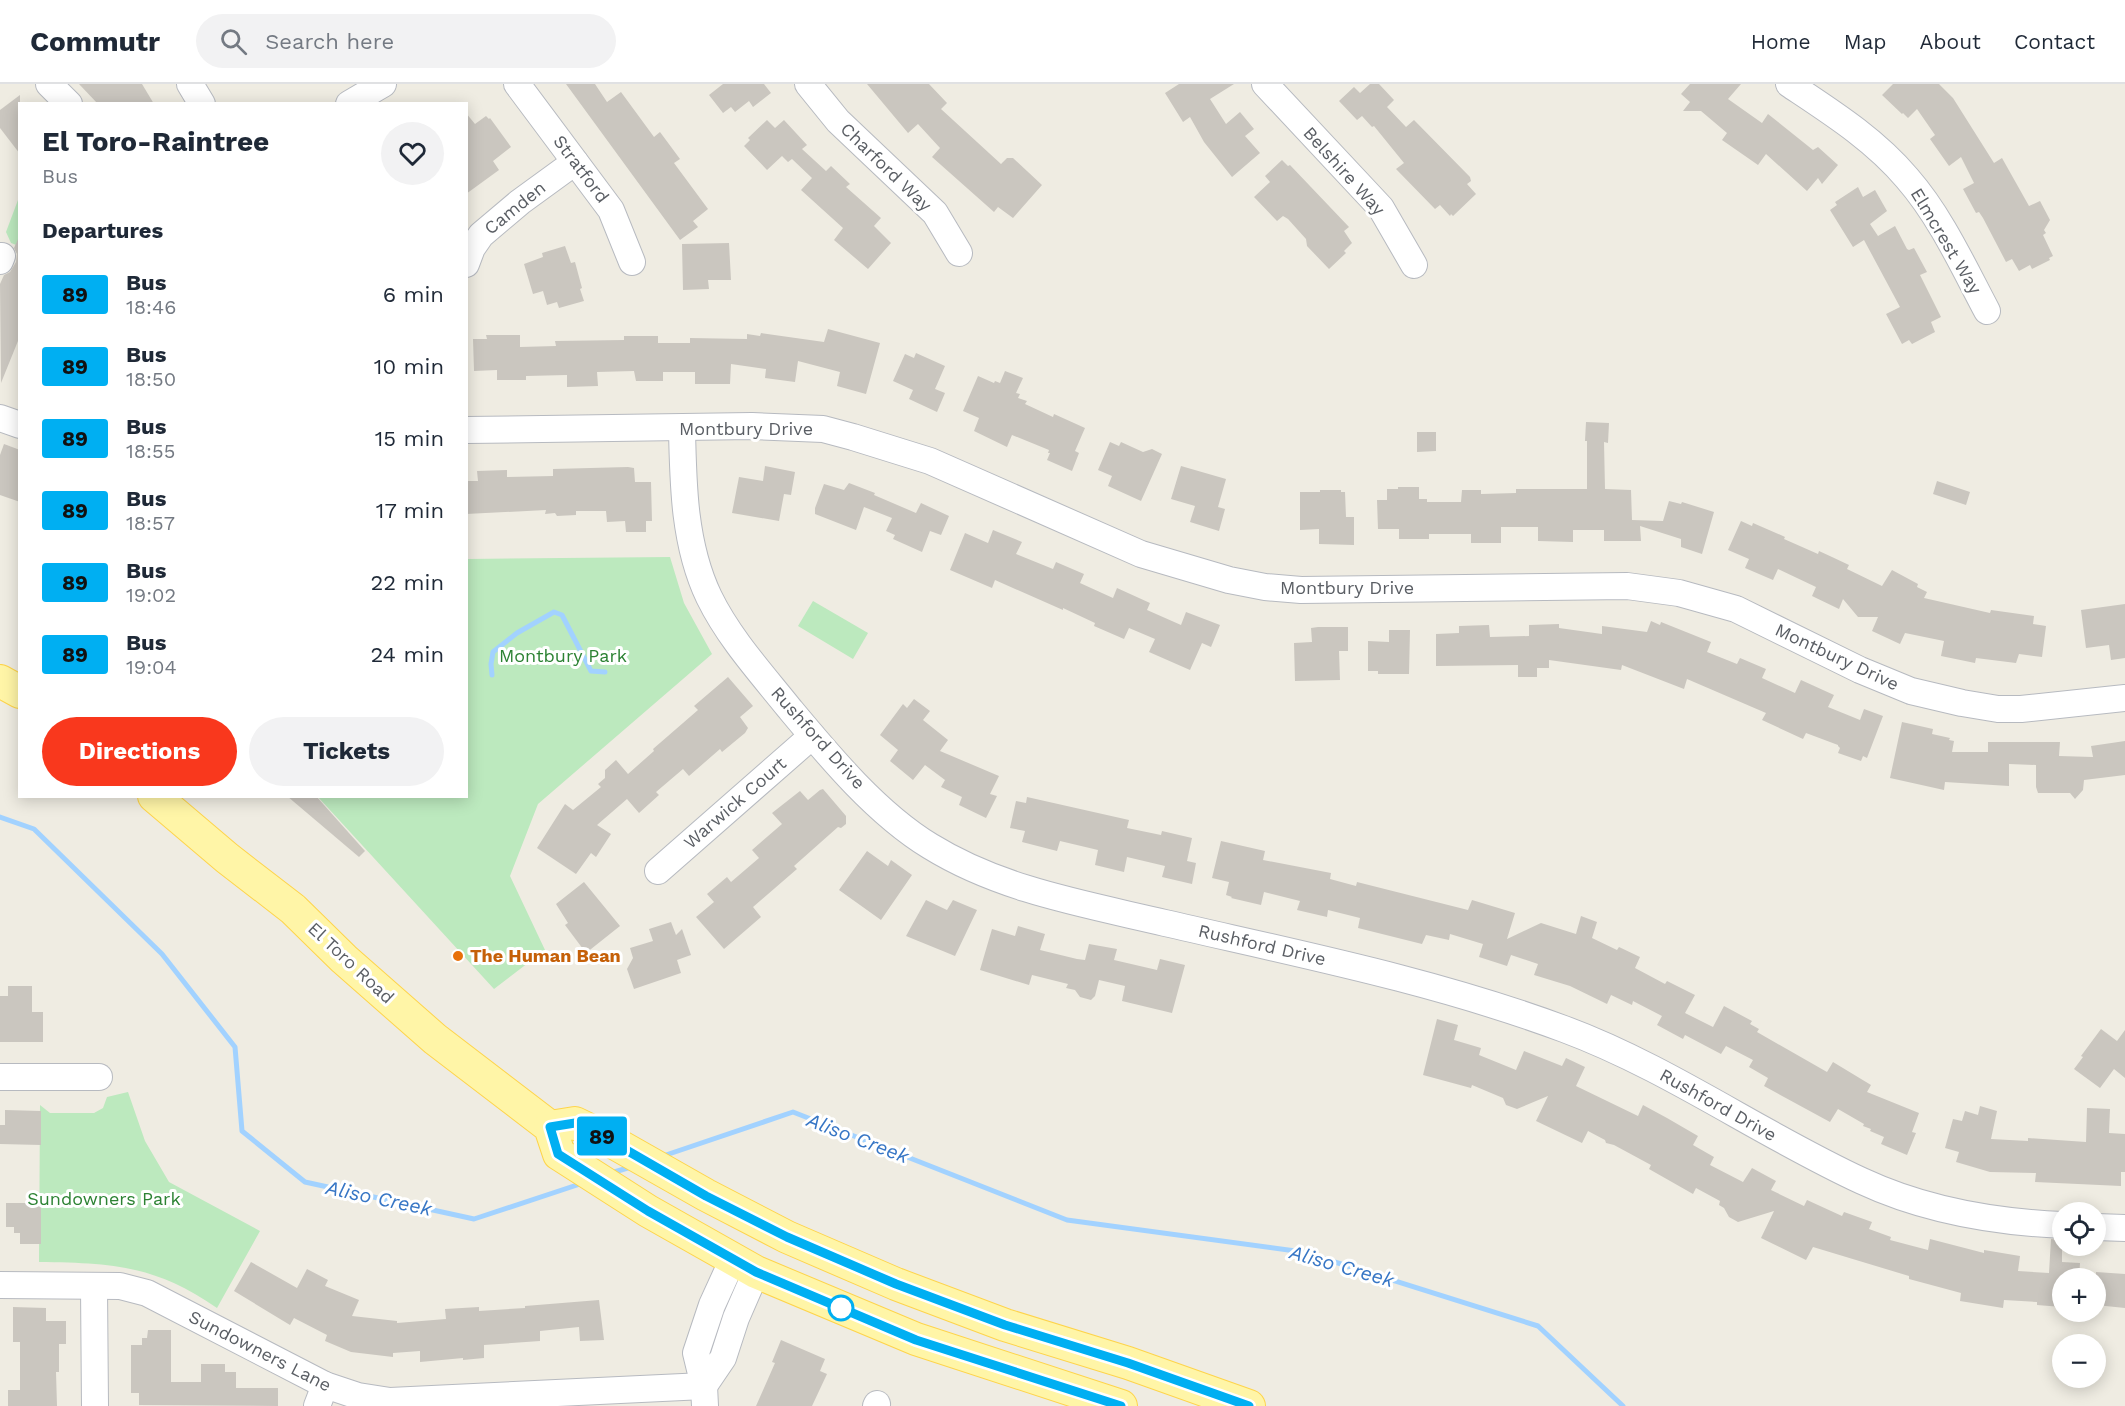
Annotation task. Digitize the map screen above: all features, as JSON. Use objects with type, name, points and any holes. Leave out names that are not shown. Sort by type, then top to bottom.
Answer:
[{"type":"main road","points":[[0,681],[18,691]]},
{"type":"main road","name":"El Toro Road","points":[[156,798],[227,858],[293,909],[344,959],[554,1141],[648,1211],[745,1265],[916,1340],[1121,1406]]},
{"type":"main road","points":[[554,1141],[575,1123],[602,1136],[693,1189],[787,1237],[896,1284],[1005,1325],[1128,1363],[1249,1406]]},
{"type":"street","points":[[50,84],[67,102]]},
{"type":"street","points":[[190,84],[201,102]]},
{"type":"street","points":[[352,102],[383,84]]},
{"type":"street","name":"Stratford","points":[[517,84],[611,210],[632,262]]},
{"type":"street","name":"Charford Way","points":[[808,84],[838,121],[935,213],[959,253]]},
{"type":"street","name":"Belshire Way","points":[[1265,84],[1381,208],[1414,265]]},
{"type":"street","name":"Elmcrest Way","points":[[1789,84],[1859,132],[1906,176],[1942,228],[1987,311]]},
{"type":"street","name":"Camden","points":[[468,259],[481,235],[520,202],[575,162]]},
{"type":"street","points":[[0,418],[18,424]]},
{"type":"street","name":"Montbury Drive","points":[[468,430],[788,427],[823,429],[930,461],[1141,554],[1185,568],[1265,587],[1301,590],[1627,586],[1679,592],[1736,609],[1860,670],[1911,691],[1998,709],[2043,708],[2125,698]]},
{"type":"street","name":"Rushford Drive","points":[[682,428],[683,496],[697,563],[709,596],[729,630],[755,666],[812,735],[891,818],[930,847],[1020,888],[1365,970],[1484,1001],[1594,1041],[1641,1062],[1771,1135],[1864,1183],[1913,1200],[1963,1213],[1998,1220],[2052,1224]]},
{"type":"street","name":"Warwick Court","points":[[658,871],[812,735]]},
{"type":"street","points":[[0,1077],[99,1077]]},
{"type":"street","points":[[2106,1227],[2125,1228]]},
{"type":"street","points":[[705,1396],[696,1353],[712,1305],[745,1265]]},
{"type":"street","points":[[705,1396],[723,1358],[731,1334],[745,1265]]},
{"type":"street","name":"Sundowners Lane","points":[[0,1285],[120,1286],[147,1293],[321,1396],[357,1396],[390,1401],[705,1396]]},
{"type":"street","points":[[94,1287],[95,1406]]},
{"type":"street","points":[[705,1324],[731,1334]]},
{"type":"green space","points":[[18,200],[18,246],[11,243],[6,232]]},
{"type":"green space","name":"Montbury Park","points":[[670,557],[684,603],[712,654],[538,804],[510,876],[545,950],[494,989],[319,798],[468,798],[468,559]]},
{"type":"green space","points":[[813,601],[868,633],[853,659],[798,626]]},
{"type":"green space","name":"Sundowners Park","points":[[128,1092],[145,1141],[169,1182],[260,1231],[217,1308],[173,1283],[132,1269],[39,1262],[40,1105],[50,1113],[94,1113],[103,1108],[107,1097]]},
{"type":"building","points":[[79,84],[142,84],[153,102],[96,102]]},
{"type":"building","points":[[566,84],[595,84],[607,102],[621,92],[654,137],[660,132],[680,159],[674,163],[708,209],[693,221],[698,227],[680,240]]},
{"type":"building","points":[[723,84],[764,84],[771,93],[753,107],[749,101],[735,112],[731,107],[723,113],[709,95]]},
{"type":"building","points":[[867,84],[929,84],[947,103],[941,109],[1001,164],[1007,158],[1013,158],[1042,185],[1013,218],[998,207],[994,212],[932,157],[940,148],[918,124],[908,133]]},
{"type":"building","points":[[1179,84],[1234,84],[1210,99],[1226,124],[1240,112],[1254,129],[1245,136],[1260,153],[1232,177],[1204,142],[1190,117],[1183,122],[1165,93]]},
{"type":"building","points":[[1370,84],[1379,84],[1394,100],[1387,107],[1406,127],[1414,120],[1470,177],[1471,181],[1467,184],[1476,194],[1453,216],[1451,214],[1450,216],[1440,205],[1435,209],[1396,169],[1404,163],[1374,126],[1372,127],[1362,116],[1357,120],[1339,101],[1354,87],[1360,93]]},
{"type":"building","points":[[1690,84],[1741,84],[1728,99],[1762,123],[1768,114],[1813,150],[1818,147],[1838,165],[1822,184],[1818,178],[1807,191],[1766,154],[1758,165],[1722,140],[1727,133],[1701,111],[1683,111],[1690,102],[1681,94]]},
{"type":"building","points":[[1893,84],[1939,84],[1953,98],[1994,163],[2002,158],[2029,206],[2040,201],[2050,220],[2044,230],[2046,233],[2043,235],[2053,256],[2049,258],[2050,260],[2032,269],[2030,265],[2019,271],[2012,259],[2006,262],[1983,218],[1979,212],[1976,213],[1963,189],[1974,183],[1961,157],[1949,166],[1930,139],[1935,135],[1917,109],[1908,118],[1882,95]]},
{"type":"building","points":[[20,95],[18,151],[0,128],[0,110]]},
{"type":"building","points":[[468,115],[475,124],[486,116],[490,118],[511,147],[493,161],[499,170],[468,193]]},
{"type":"building","points":[[767,120],[775,128],[784,120],[807,145],[802,149],[826,171],[831,166],[850,184],[846,187],[881,218],[874,226],[891,243],[868,269],[834,240],[843,228],[801,190],[812,178],[792,159],[788,162],[782,156],[767,170],[744,146],[750,140],[748,138]]},
{"type":"building","points":[[1282,160],[1288,166],[1290,165],[1349,227],[1344,231],[1352,243],[1344,251],[1346,253],[1329,269],[1307,246],[1306,239],[1288,219],[1283,216],[1277,221],[1254,197],[1270,182],[1265,176]]},
{"type":"building","points":[[1858,187],[1863,197],[1875,190],[1887,211],[1870,224],[1878,236],[1895,226],[1907,249],[1914,248],[1927,272],[1920,275],[1941,317],[1931,322],[1935,332],[1912,344],[1909,340],[1902,344],[1886,314],[1900,307],[1864,240],[1853,247],[1830,210],[1837,205],[1835,202]]},
{"type":"building","points":[[18,239],[18,341],[1,383],[0,284],[4,275],[10,272],[16,262],[17,254],[14,248]]},
{"type":"building","points":[[729,243],[731,280],[708,280],[709,289],[683,290],[682,244]]},
{"type":"building","points":[[565,246],[571,263],[575,262],[584,301],[559,308],[557,302],[547,305],[543,291],[533,294],[524,264],[543,257],[542,253]]},
{"type":"building","points":[[828,329],[880,343],[866,394],[837,386],[840,372],[798,361],[795,382],[765,378],[766,369],[731,364],[730,384],[695,384],[695,372],[663,372],[663,381],[636,381],[634,371],[597,372],[598,386],[567,387],[567,375],[526,376],[526,380],[497,380],[497,370],[474,371],[473,339],[487,339],[486,335],[520,335],[520,347],[556,346],[555,341],[624,340],[624,336],[658,336],[658,343],[690,343],[690,338],[747,339],[747,334],[760,336],[761,333],[824,342]]},
{"type":"building","points":[[916,353],[945,366],[935,389],[945,393],[937,412],[909,399],[913,390],[893,381],[905,354],[914,358]]},
{"type":"building","points":[[1005,371],[1023,378],[1016,393],[1020,394],[1018,398],[1027,401],[1025,404],[1085,428],[1075,451],[1079,453],[1072,471],[1047,460],[1049,450],[1012,435],[1007,447],[974,431],[979,418],[963,411],[978,376],[994,383],[995,381],[1000,383]]},
{"type":"building","points":[[1586,422],[1609,423],[1608,443],[1604,442],[1605,489],[1631,490],[1632,520],[1663,521],[1669,501],[1681,504],[1682,502],[1714,512],[1702,554],[1681,547],[1681,539],[1640,526],[1641,541],[1604,541],[1604,530],[1573,530],[1573,542],[1538,541],[1538,527],[1501,527],[1501,543],[1471,543],[1471,534],[1429,534],[1429,539],[1399,539],[1399,529],[1378,529],[1377,500],[1387,500],[1387,489],[1419,487],[1419,499],[1427,499],[1427,502],[1461,502],[1462,490],[1481,490],[1481,494],[1516,493],[1516,489],[1587,489]]},
{"type":"building","points":[[1417,432],[1436,432],[1436,451],[1417,452]]},
{"type":"building","points":[[1110,442],[1119,446],[1121,442],[1143,452],[1152,449],[1162,454],[1141,501],[1108,486],[1112,476],[1098,470]]},
{"type":"building","points":[[4,444],[18,449],[18,501],[0,495],[0,455]]},
{"type":"building","points":[[765,466],[795,472],[791,495],[784,494],[779,521],[732,513],[739,477],[763,481]]},
{"type":"building","points":[[1181,466],[1226,479],[1218,507],[1225,509],[1219,531],[1190,522],[1195,506],[1171,499]]},
{"type":"building","points":[[634,468],[635,482],[651,482],[652,521],[646,521],[646,532],[626,532],[625,521],[607,522],[606,511],[576,511],[576,515],[557,516],[555,513],[545,514],[546,510],[468,514],[468,481],[478,481],[477,471],[507,470],[507,477],[553,476],[553,469]]},
{"type":"building","points":[[1937,481],[1970,492],[1966,505],[1933,494]]},
{"type":"building","points":[[849,483],[916,513],[921,503],[949,516],[941,535],[930,531],[922,552],[893,539],[895,535],[886,531],[892,518],[864,507],[856,530],[815,514],[824,484],[844,490]]},
{"type":"building","points":[[1320,490],[1345,492],[1346,517],[1354,517],[1354,545],[1319,544],[1319,529],[1300,530],[1300,492],[1320,492]]},
{"type":"building","points":[[1741,521],[1752,526],[1753,523],[1818,554],[1819,551],[1849,565],[1847,569],[1882,586],[1892,570],[1918,584],[1917,587],[1927,592],[1924,598],[1990,613],[1991,610],[2034,616],[2033,624],[2046,626],[2042,657],[2019,654],[2016,663],[1976,658],[1975,663],[1941,656],[1944,641],[1905,633],[1900,644],[1872,631],[1878,617],[1858,617],[1843,599],[1839,609],[1812,596],[1816,587],[1778,569],[1773,580],[1745,568],[1749,559],[1728,550]]},
{"type":"building","points":[[993,530],[1022,542],[1016,554],[1053,569],[1056,562],[1084,574],[1080,583],[1113,598],[1117,588],[1150,603],[1147,610],[1181,625],[1186,612],[1220,625],[1211,647],[1202,643],[1190,670],[1149,652],[1155,639],[1129,628],[1124,639],[1094,626],[1095,623],[1063,608],[1063,610],[995,580],[992,588],[950,570],[965,533],[988,543]]},
{"type":"building","points":[[2125,604],[2125,658],[2111,660],[2109,645],[2086,648],[2081,610]]},
{"type":"building","points":[[1651,621],[1660,625],[1661,622],[1711,642],[1707,652],[1737,664],[1740,658],[1766,669],[1762,678],[1795,693],[1801,680],[1834,695],[1828,707],[1860,720],[1864,709],[1883,716],[1867,758],[1863,756],[1861,761],[1838,753],[1840,748],[1838,745],[1806,733],[1803,739],[1762,720],[1766,713],[1687,679],[1684,689],[1622,665],[1621,670],[1549,660],[1549,668],[1537,668],[1537,677],[1518,677],[1518,665],[1436,666],[1436,634],[1459,633],[1459,626],[1489,625],[1490,637],[1529,636],[1529,625],[1559,624],[1559,628],[1602,634],[1602,626],[1647,632]]},
{"type":"building","points":[[1348,627],[1348,651],[1339,651],[1340,680],[1295,681],[1294,643],[1312,642],[1311,628]]},
{"type":"building","points":[[1389,630],[1410,630],[1409,674],[1378,674],[1378,671],[1368,671],[1368,641],[1389,642]]},
{"type":"building","points":[[728,677],[753,706],[740,717],[748,728],[745,733],[722,752],[720,749],[689,776],[683,769],[656,792],[659,795],[639,813],[627,799],[597,825],[611,834],[596,857],[591,853],[576,874],[537,848],[565,804],[573,810],[601,787],[598,784],[605,778],[605,770],[616,760],[628,774],[698,710],[694,706]]},
{"type":"building","points":[[914,699],[930,711],[923,720],[948,740],[940,751],[999,776],[990,794],[997,796],[986,818],[959,805],[962,797],[941,787],[945,780],[925,765],[913,780],[890,761],[898,750],[880,735],[903,704],[907,708]]},
{"type":"building","points":[[1902,722],[1933,729],[1932,734],[1950,738],[1949,740],[1954,741],[1952,752],[1988,752],[1988,742],[2060,742],[2059,756],[2093,757],[2091,746],[2125,741],[2125,775],[2084,780],[2083,790],[2075,799],[2070,793],[2038,793],[2036,765],[2009,764],[2009,786],[1945,782],[1944,790],[1890,778]]},
{"type":"building","points":[[823,789],[846,816],[846,824],[841,828],[838,827],[794,866],[797,869],[753,907],[761,917],[724,949],[696,917],[714,902],[707,894],[727,877],[731,882],[759,858],[752,850],[782,824],[772,813],[800,791],[808,800]]},
{"type":"building","points":[[1027,797],[1129,820],[1127,828],[1161,835],[1162,831],[1192,838],[1187,861],[1196,863],[1192,884],[1162,877],[1165,866],[1127,857],[1124,872],[1095,865],[1098,850],[1060,841],[1057,851],[1022,842],[1025,831],[1010,828],[1016,801],[1026,803]]},
{"type":"building","points":[[289,798],[318,798],[365,851],[359,857]]},
{"type":"building","points":[[1221,841],[1265,851],[1263,860],[1331,873],[1330,879],[1356,886],[1357,882],[1468,910],[1472,900],[1515,913],[1507,939],[1541,923],[1576,934],[1581,916],[1597,922],[1592,938],[1617,950],[1619,947],[1640,957],[1635,968],[1665,984],[1667,981],[1695,995],[1685,1013],[1713,1027],[1724,1006],[1752,1021],[1750,1024],[1759,1029],[1757,1032],[1827,1072],[1833,1062],[1871,1085],[1867,1092],[1919,1113],[1912,1132],[1916,1133],[1907,1155],[1881,1144],[1884,1137],[1870,1131],[1871,1129],[1863,1126],[1864,1124],[1838,1109],[1830,1122],[1764,1086],[1768,1078],[1749,1067],[1753,1060],[1726,1046],[1721,1054],[1685,1035],[1683,1039],[1657,1025],[1662,1016],[1633,1001],[1632,1005],[1611,995],[1607,1004],[1570,986],[1534,975],[1538,964],[1511,955],[1507,966],[1479,957],[1483,944],[1450,934],[1449,940],[1426,935],[1422,944],[1358,928],[1360,918],[1328,910],[1327,917],[1297,910],[1300,901],[1264,892],[1261,905],[1231,898],[1226,895],[1229,882],[1212,878]]},
{"type":"building","points":[[867,851],[888,866],[891,860],[912,875],[881,920],[839,890]]},
{"type":"building","points":[[584,882],[620,926],[586,953],[565,925],[568,923],[556,904]]},
{"type":"building","points":[[926,900],[947,910],[953,900],[977,910],[955,956],[906,936]]},
{"type":"building","points":[[671,922],[676,935],[682,929],[691,955],[677,960],[681,973],[634,989],[627,969],[633,958],[630,948],[653,941],[649,929]]},
{"type":"building","points":[[1018,926],[1045,934],[1040,950],[1077,959],[1085,960],[1089,944],[1117,949],[1114,960],[1157,970],[1160,959],[1185,965],[1172,1013],[1122,1001],[1125,986],[1099,980],[1095,996],[1091,1000],[1080,997],[1075,990],[1066,988],[1068,984],[1032,975],[1029,985],[980,970],[992,929],[1015,936]]},
{"type":"building","points":[[8,986],[32,986],[32,1012],[43,1012],[43,1042],[0,1042],[0,996],[8,996]]},
{"type":"building","points":[[1437,1019],[1458,1025],[1454,1040],[1481,1048],[1479,1055],[1516,1070],[1524,1051],[1562,1066],[1566,1058],[1585,1067],[1576,1086],[1638,1116],[1643,1105],[1698,1136],[1693,1145],[1714,1157],[1710,1165],[1743,1182],[1752,1168],[1776,1181],[1771,1190],[1804,1206],[1807,1200],[1842,1216],[1844,1212],[1872,1222],[1869,1229],[1891,1237],[1890,1240],[1928,1250],[1930,1239],[1984,1253],[1984,1250],[2020,1256],[2018,1271],[2049,1273],[2052,1239],[2052,1256],[2062,1256],[2062,1262],[2080,1263],[2080,1268],[2052,1268],[2052,1306],[2037,1305],[2037,1302],[2004,1300],[2003,1308],[1960,1301],[1961,1293],[1909,1279],[1909,1276],[1813,1247],[1806,1260],[1761,1238],[1774,1211],[1738,1222],[1729,1217],[1724,1208],[1719,1205],[1720,1201],[1696,1188],[1693,1194],[1649,1169],[1651,1165],[1606,1143],[1605,1140],[1588,1131],[1582,1143],[1536,1121],[1548,1096],[1517,1109],[1506,1105],[1503,1098],[1472,1085],[1471,1088],[1423,1075]]},
{"type":"building","points":[[2101,1029],[2117,1041],[2125,1030],[2125,1078],[2114,1069],[2100,1088],[2074,1069]]},
{"type":"building","points":[[1980,1106],[1997,1111],[1991,1139],[2028,1141],[2028,1138],[2086,1142],[2087,1108],[2110,1109],[2109,1133],[2125,1134],[2125,1172],[2121,1172],[2121,1186],[2035,1182],[2036,1173],[1990,1172],[1956,1162],[1959,1152],[1945,1148],[1953,1119],[1962,1121],[1965,1111],[1978,1115]]},
{"type":"building","points":[[5,1110],[41,1111],[41,1145],[0,1144],[0,1125],[5,1125]]},
{"type":"building","points":[[6,1203],[41,1203],[41,1244],[20,1244],[20,1233],[14,1233],[14,1227],[6,1227]]},
{"type":"building","points":[[251,1262],[297,1288],[307,1269],[328,1280],[325,1286],[359,1300],[352,1316],[397,1321],[397,1323],[446,1319],[445,1309],[479,1307],[479,1311],[599,1300],[604,1340],[580,1341],[579,1327],[540,1331],[540,1341],[484,1345],[484,1358],[420,1362],[420,1351],[393,1353],[393,1357],[351,1352],[325,1341],[327,1335],[294,1318],[290,1325],[234,1291]]},
{"type":"building","points":[[2106,1273],[2125,1274],[2125,1308],[2106,1306]]},
{"type":"building","points":[[13,1307],[46,1308],[46,1321],[66,1321],[66,1344],[59,1344],[59,1372],[56,1372],[57,1406],[8,1406],[8,1390],[20,1390],[20,1342],[13,1342]]},
{"type":"building","points":[[148,1330],[171,1330],[171,1382],[201,1382],[201,1364],[225,1364],[225,1372],[236,1372],[236,1388],[278,1388],[278,1406],[139,1405],[139,1393],[131,1393],[131,1345],[142,1345],[142,1338],[147,1338]]},
{"type":"building","points":[[781,1340],[825,1359],[820,1371],[827,1374],[812,1406],[756,1406],[775,1363],[772,1362]]},
{"type":"waterway","points":[[492,675],[493,652],[517,633],[554,612],[562,615],[591,671],[605,672]]},
{"type":"waterway","name":"Aliso Creek","points":[[0,817],[34,829],[162,954],[235,1047],[242,1131],[305,1182],[474,1219],[583,1183]]},
{"type":"waterway","name":"Aliso Creek","points":[[660,1157],[793,1112],[1067,1220],[1303,1252],[1538,1326],[1623,1406]]},
{"type":"waterway","name":"Aliso Creek","points":[[611,1173],[631,1167]]},
{"type":"bus line","name":"89","points":[[1121,1406],[916,1340],[756,1272],[648,1211],[558,1154],[550,1127],[575,1123],[706,1196],[787,1237],[896,1284],[1005,1325],[1128,1363],[1249,1406]]},
{"type":"place","name":"The Human Bean","points":[[458,956]]}]
